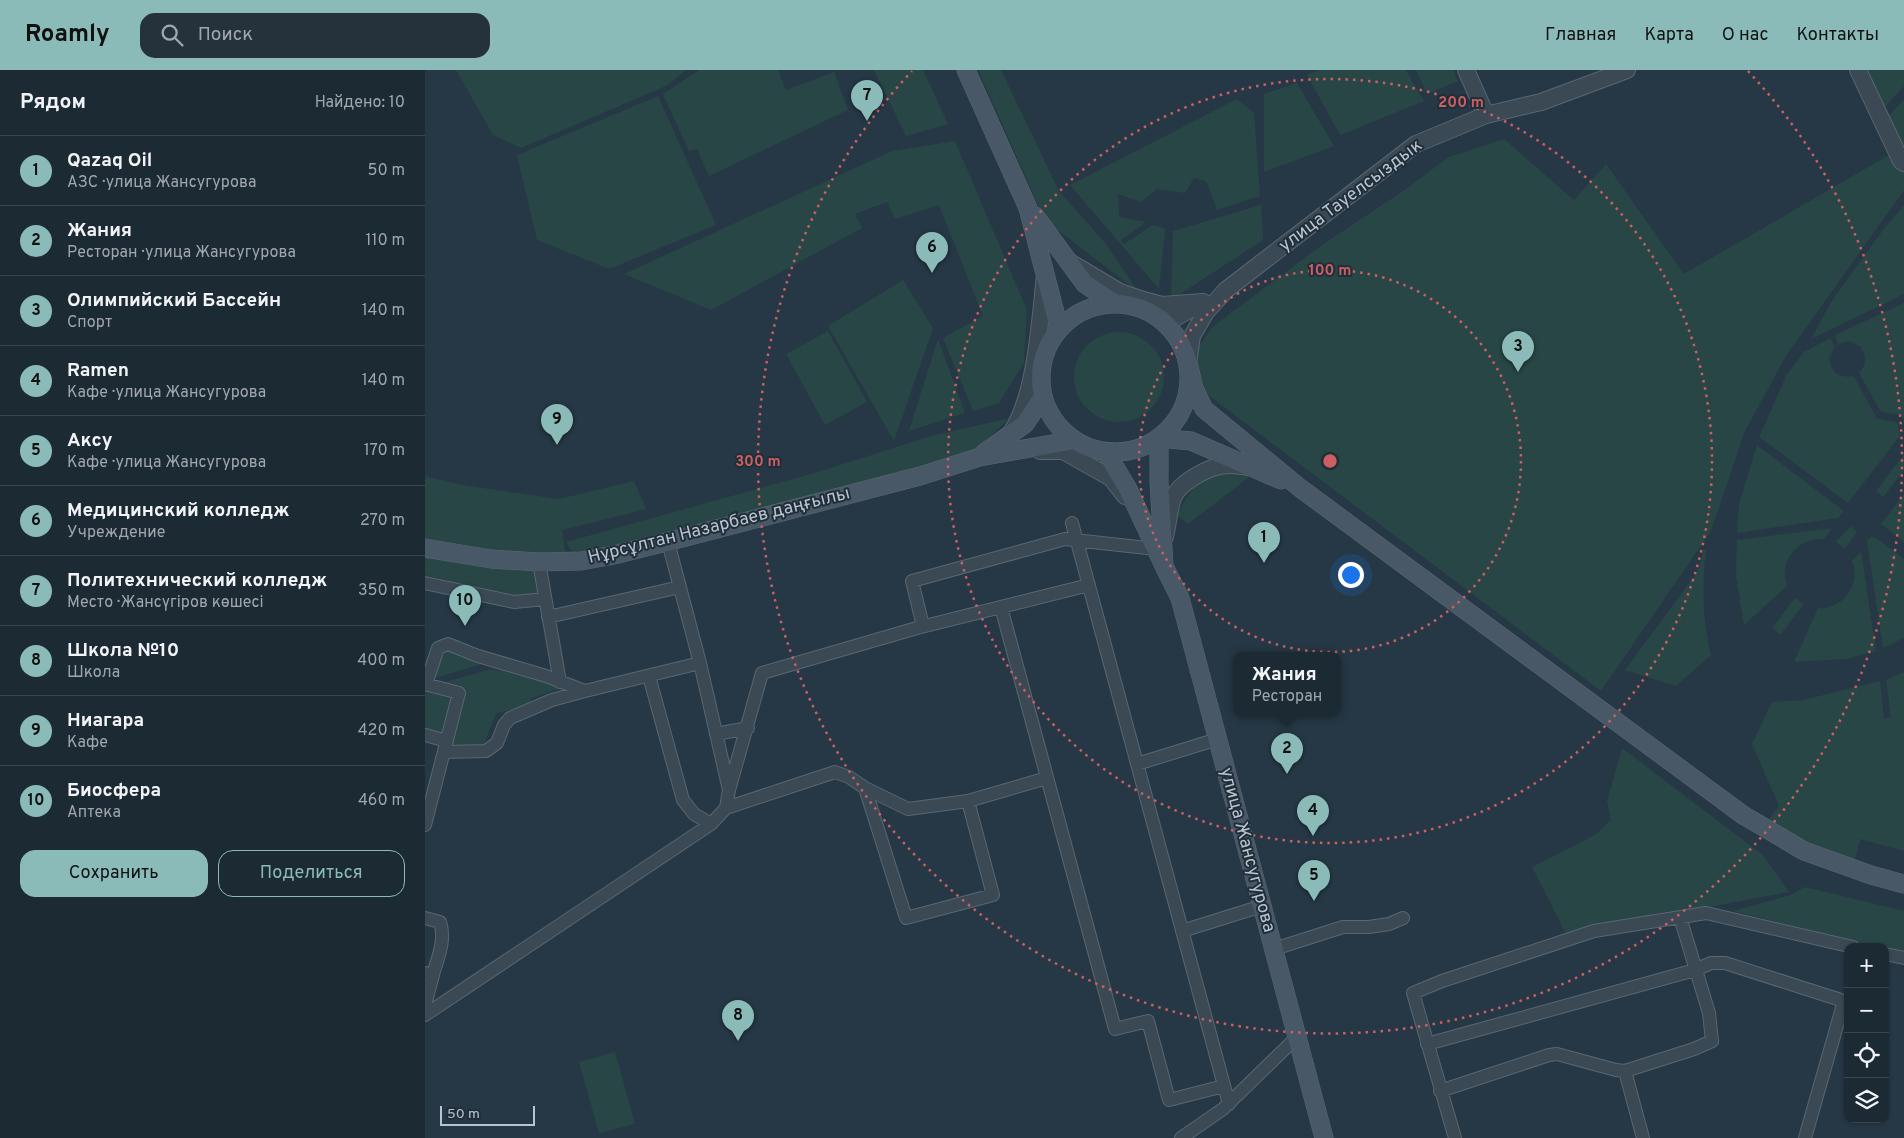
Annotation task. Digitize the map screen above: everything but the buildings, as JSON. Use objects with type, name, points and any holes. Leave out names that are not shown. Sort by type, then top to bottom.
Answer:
[{"type":"main road","points":[[966,70],[1028,208],[1059,328]]},
{"type":"main road","points":[[1028,208],[1085,284],[1115,303]]},
{"type":"main road","points":[[1188,362],[1189,384],[1185,405],[1174,423],[1159,438],[1143,447],[1125,452],[1107,452],[1089,448],[1074,440],[1050,414],[1043,397],[1041,373],[1046,349],[1059,328],[1075,315],[1094,306],[1115,303],[1133,305],[1151,312],[1166,323],[1180,341],[1188,362],[1194,388],[1204,409],[1300,488],[1743,815],[1804,851],[1871,875],[1904,884]]},
{"type":"main road","points":[[1011,442],[1043,397]]},
{"type":"main road","points":[[1159,438],[1191,441],[1300,488]]},
{"type":"main road","name":"улица Жансугурова","points":[[1159,438],[1161,554]]},
{"type":"main road","points":[[1011,442],[1074,440]]},
{"type":"main road","name":"Нұрсұлтан Назарбаев даңғылы","points":[[425,548],[491,560],[581,561],[668,542],[920,476],[980,457],[1011,442]]},
{"type":"main road","name":"улица Жансугурова","points":[[1107,452],[1128,488],[1161,554],[1180,598],[1324,1138]]},
{"type":"street","points":[[1466,70],[1486,115]]},
{"type":"street","name":"улица Тауелсыздык","points":[[1166,323],[1205,307],[1416,144],[1486,115],[1541,102],[1627,70]]},
{"type":"street","points":[[1858,70],[1901,161],[1904,163]]},
{"type":"street","points":[[1068,261],[1120,292],[1140,299],[1163,305],[1205,307],[1193,356],[1196,384],[1215,418]]},
{"type":"street","points":[[1045,271],[1038,336],[1029,390],[1011,442],[1063,451],[1111,478],[1141,515]]},
{"type":"street","name":"улица Тауелсыздык","points":[[1188,362],[1192,336],[1205,307]]},
{"type":"street","points":[[923,626],[912,581],[1065,539],[1161,554],[1174,497],[1184,484],[1219,466],[1235,465],[1257,469]]},
{"type":"street","points":[[1072,523],[1229,1104]]},
{"type":"street","points":[[668,542],[700,663],[729,790]]},
{"type":"street","points":[[539,562],[561,682]]},
{"type":"street","points":[[425,583],[514,602],[545,599]]},
{"type":"street","points":[[726,808],[729,790],[763,673],[923,626],[1089,585]]},
{"type":"street","points":[[548,617],[680,587]]},
{"type":"street","points":[[1001,607],[1115,1028],[1148,1021],[1169,1100],[1224,1086]]},
{"type":"street","points":[[425,825],[428,797],[445,747],[459,693],[426,684],[438,648],[448,644],[478,656],[546,676],[585,691]]},
{"type":"street","points":[[425,735],[445,747],[487,751],[497,743],[504,725],[510,718],[552,700],[700,663]]},
{"type":"street","points":[[649,676],[683,800],[694,814],[711,824]]},
{"type":"street","points":[[716,734],[748,728]]},
{"type":"street","points":[[1137,764],[1218,739]]},
{"type":"street","points":[[425,1015],[711,824],[726,808],[835,772],[849,777],[865,788],[908,810],[968,801],[1047,778]]},
{"type":"street","points":[[865,788],[906,918],[993,895],[968,801]]},
{"type":"street","points":[[1182,932],[1262,906]]},
{"type":"street","points":[[1455,1138],[1413,994],[1443,981],[1594,932],[1706,913],[1844,945]]},
{"type":"street","points":[[425,918],[439,922],[443,930],[443,939],[429,974],[425,1005]]},
{"type":"street","points":[[1274,949],[1343,927],[1369,927],[1389,924],[1403,918]]},
{"type":"street","points":[[1440,1091],[1549,1054],[1557,1054],[1625,1071],[1694,1049],[1712,1041],[1709,1013],[1680,918]]},
{"type":"street","points":[[1889,955],[1904,958]]},
{"type":"street","points":[[1427,1044],[1711,964],[1725,963],[1844,1001],[1805,1138]]},
{"type":"street","points":[[1181,1138],[1229,1104],[1297,1037]]},
{"type":"street","points":[[1625,1071],[1643,1138]]},
{"type":"green space","points":[[456,70],[686,70],[668,85],[521,148],[493,135]]},
{"type":"green space","points":[[699,70],[778,70],[786,90],[834,72],[848,110],[709,176],[697,149],[689,151],[663,94]]},
{"type":"green space","points":[[874,70],[923,70],[948,124],[906,136]]},
{"type":"green space","points":[[978,70],[1001,70],[1059,191],[1106,244],[1139,293],[1045,220]]},
{"type":"green space","points":[[1319,70],[1406,70],[1424,101],[1340,135],[1307,75]]},
{"type":"green space","points":[[1416,70],[1453,70],[1458,81],[1427,94]]},
{"type":"green space","points":[[1864,70],[1904,70],[1904,86],[1882,110]]},
{"type":"green space","points":[[1297,83],[1334,146],[1264,172],[1264,94]]},
{"type":"green space","points":[[658,96],[716,225],[609,269],[537,240],[517,155]]},
{"type":"green space","points":[[1237,99],[1254,113],[1260,196],[1217,210],[1206,181],[1194,178],[1185,193],[1157,189],[1141,202],[1118,194],[1119,217],[1146,222],[1121,240],[1124,244],[1153,225],[1165,229],[1159,289],[1070,185]]},
{"type":"green space","points":[[1904,99],[1904,152],[1887,118]]},
{"type":"green space","points":[[1504,139],[1574,200],[1606,164],[1684,274],[1889,155],[1904,168],[1904,190],[1786,356],[1745,431],[1711,531],[1601,691],[1208,395],[1196,367],[1198,348],[1212,327],[1322,245],[1403,191],[1449,157]]},
{"type":"green space","points":[[955,141],[1027,310],[1024,363],[999,403],[973,411],[943,338],[983,316],[939,205],[895,219],[887,202],[855,214],[862,228],[711,310],[624,274],[892,151]]},
{"type":"green space","points":[[1261,205],[1263,240],[1171,300],[1173,231]]},
{"type":"green space","points":[[1904,205],[1904,294],[1811,339],[1833,299],[1883,230]]},
{"type":"green space","points":[[903,280],[933,328],[894,441],[828,326]]},
{"type":"green space","points":[[1904,303],[1904,424],[1902,415],[1881,412],[1859,373],[1865,360],[1861,347],[1850,341],[1838,344],[1835,335]]},
{"type":"green space","points":[[828,331],[867,402],[825,425],[786,354]]},
{"type":"green space","points":[[1119,332],[1136,336],[1151,345],[1160,360],[1164,377],[1160,394],[1151,409],[1136,418],[1119,422],[1102,418],[1087,409],[1078,394],[1074,377],[1078,360],[1087,345],[1102,336]]},
{"type":"green space","points":[[1830,338],[1835,346],[1829,358],[1831,367],[1840,375],[1854,376],[1877,419],[1897,422],[1900,436],[1848,503],[1759,437],[1787,374],[1804,352]]},
{"type":"green space","points":[[938,339],[965,413],[909,431]]},
{"type":"green space","points":[[1010,418],[970,454],[575,557],[566,542],[818,472],[931,436]]},
{"type":"green space","points":[[1757,445],[1844,511],[1838,518],[1737,533],[1739,504]]},
{"type":"green space","points":[[1904,454],[1904,470],[1883,497],[1876,491]]},
{"type":"green space","points":[[1237,467],[1252,475],[1188,524],[1177,516],[1187,497],[1207,475],[1216,471]]},
{"type":"green space","points":[[425,476],[462,485],[559,499],[634,481],[646,509],[562,530],[566,557],[489,555],[425,539]]},
{"type":"green space","points":[[1904,494],[1904,542],[1881,524]]},
{"type":"green space","points":[[1851,526],[1857,532],[1845,549],[1836,542]]},
{"type":"green space","points":[[1832,528],[1824,539],[1806,542],[1792,552],[1785,568],[1787,586],[1744,625],[1736,576],[1737,540]]},
{"type":"green space","points":[[1872,536],[1904,559],[1904,638],[1883,648],[1867,541]]},
{"type":"green space","points":[[1704,550],[1706,550],[1703,591],[1704,615],[1711,655],[1676,686],[1625,670],[1698,571]]},
{"type":"green space","points":[[1861,551],[1876,651],[1846,659],[1794,662],[1818,608],[1827,608],[1835,605],[1848,594],[1854,578],[1852,561]]},
{"type":"green space","points":[[425,552],[535,565],[540,597],[516,598],[425,575]]},
{"type":"green space","points":[[1795,598],[1804,604],[1780,635],[1772,628]]},
{"type":"green space","points":[[435,641],[492,661],[429,680]]},
{"type":"green space","points":[[491,669],[554,679],[571,685],[531,698],[531,706],[496,713],[483,747],[449,749],[463,690],[438,684]]},
{"type":"green space","points":[[1904,672],[1904,851],[1860,839],[1854,863],[1810,849],[1765,824],[1779,806],[1752,744],[1772,702],[1803,700],[1880,681],[1884,718],[1891,718],[1886,680]]},
{"type":"green space","points":[[425,686],[456,694],[445,738],[425,733]]},
{"type":"green space","points":[[1622,748],[1763,855],[1789,892],[1606,926],[1567,936],[1532,867],[1595,835],[1611,820],[1607,801]]},
{"type":"green space","points":[[1805,887],[1904,911],[1904,954],[1889,950],[1889,943],[1861,943],[1733,911],[1791,895]]},
{"type":"green space","points":[[615,1052],[635,1124],[599,1133],[579,1062]]},
{"type":"place","name":"Политехнический колледж","points":[[867,121]]},
{"type":"place","name":"Медицинский колледж","points":[[932,273]]},
{"type":"place","name":"Олимпийский Бассейн","points":[[1518,372]]},
{"type":"place","name":"Ниагара","points":[[557,445]]},
{"type":"place","name":"Qazaq Oil","points":[[1264,563]]},
{"type":"place","name":"Биосфера","points":[[465,626]]},
{"type":"place","name":"Жания","points":[[1287,774]]},
{"type":"place","name":"Ramen","points":[[1313,836]]},
{"type":"place","name":"Аксу","points":[[1314,901]]},
{"type":"place","name":"Школа №10","points":[[738,1041]]}]
